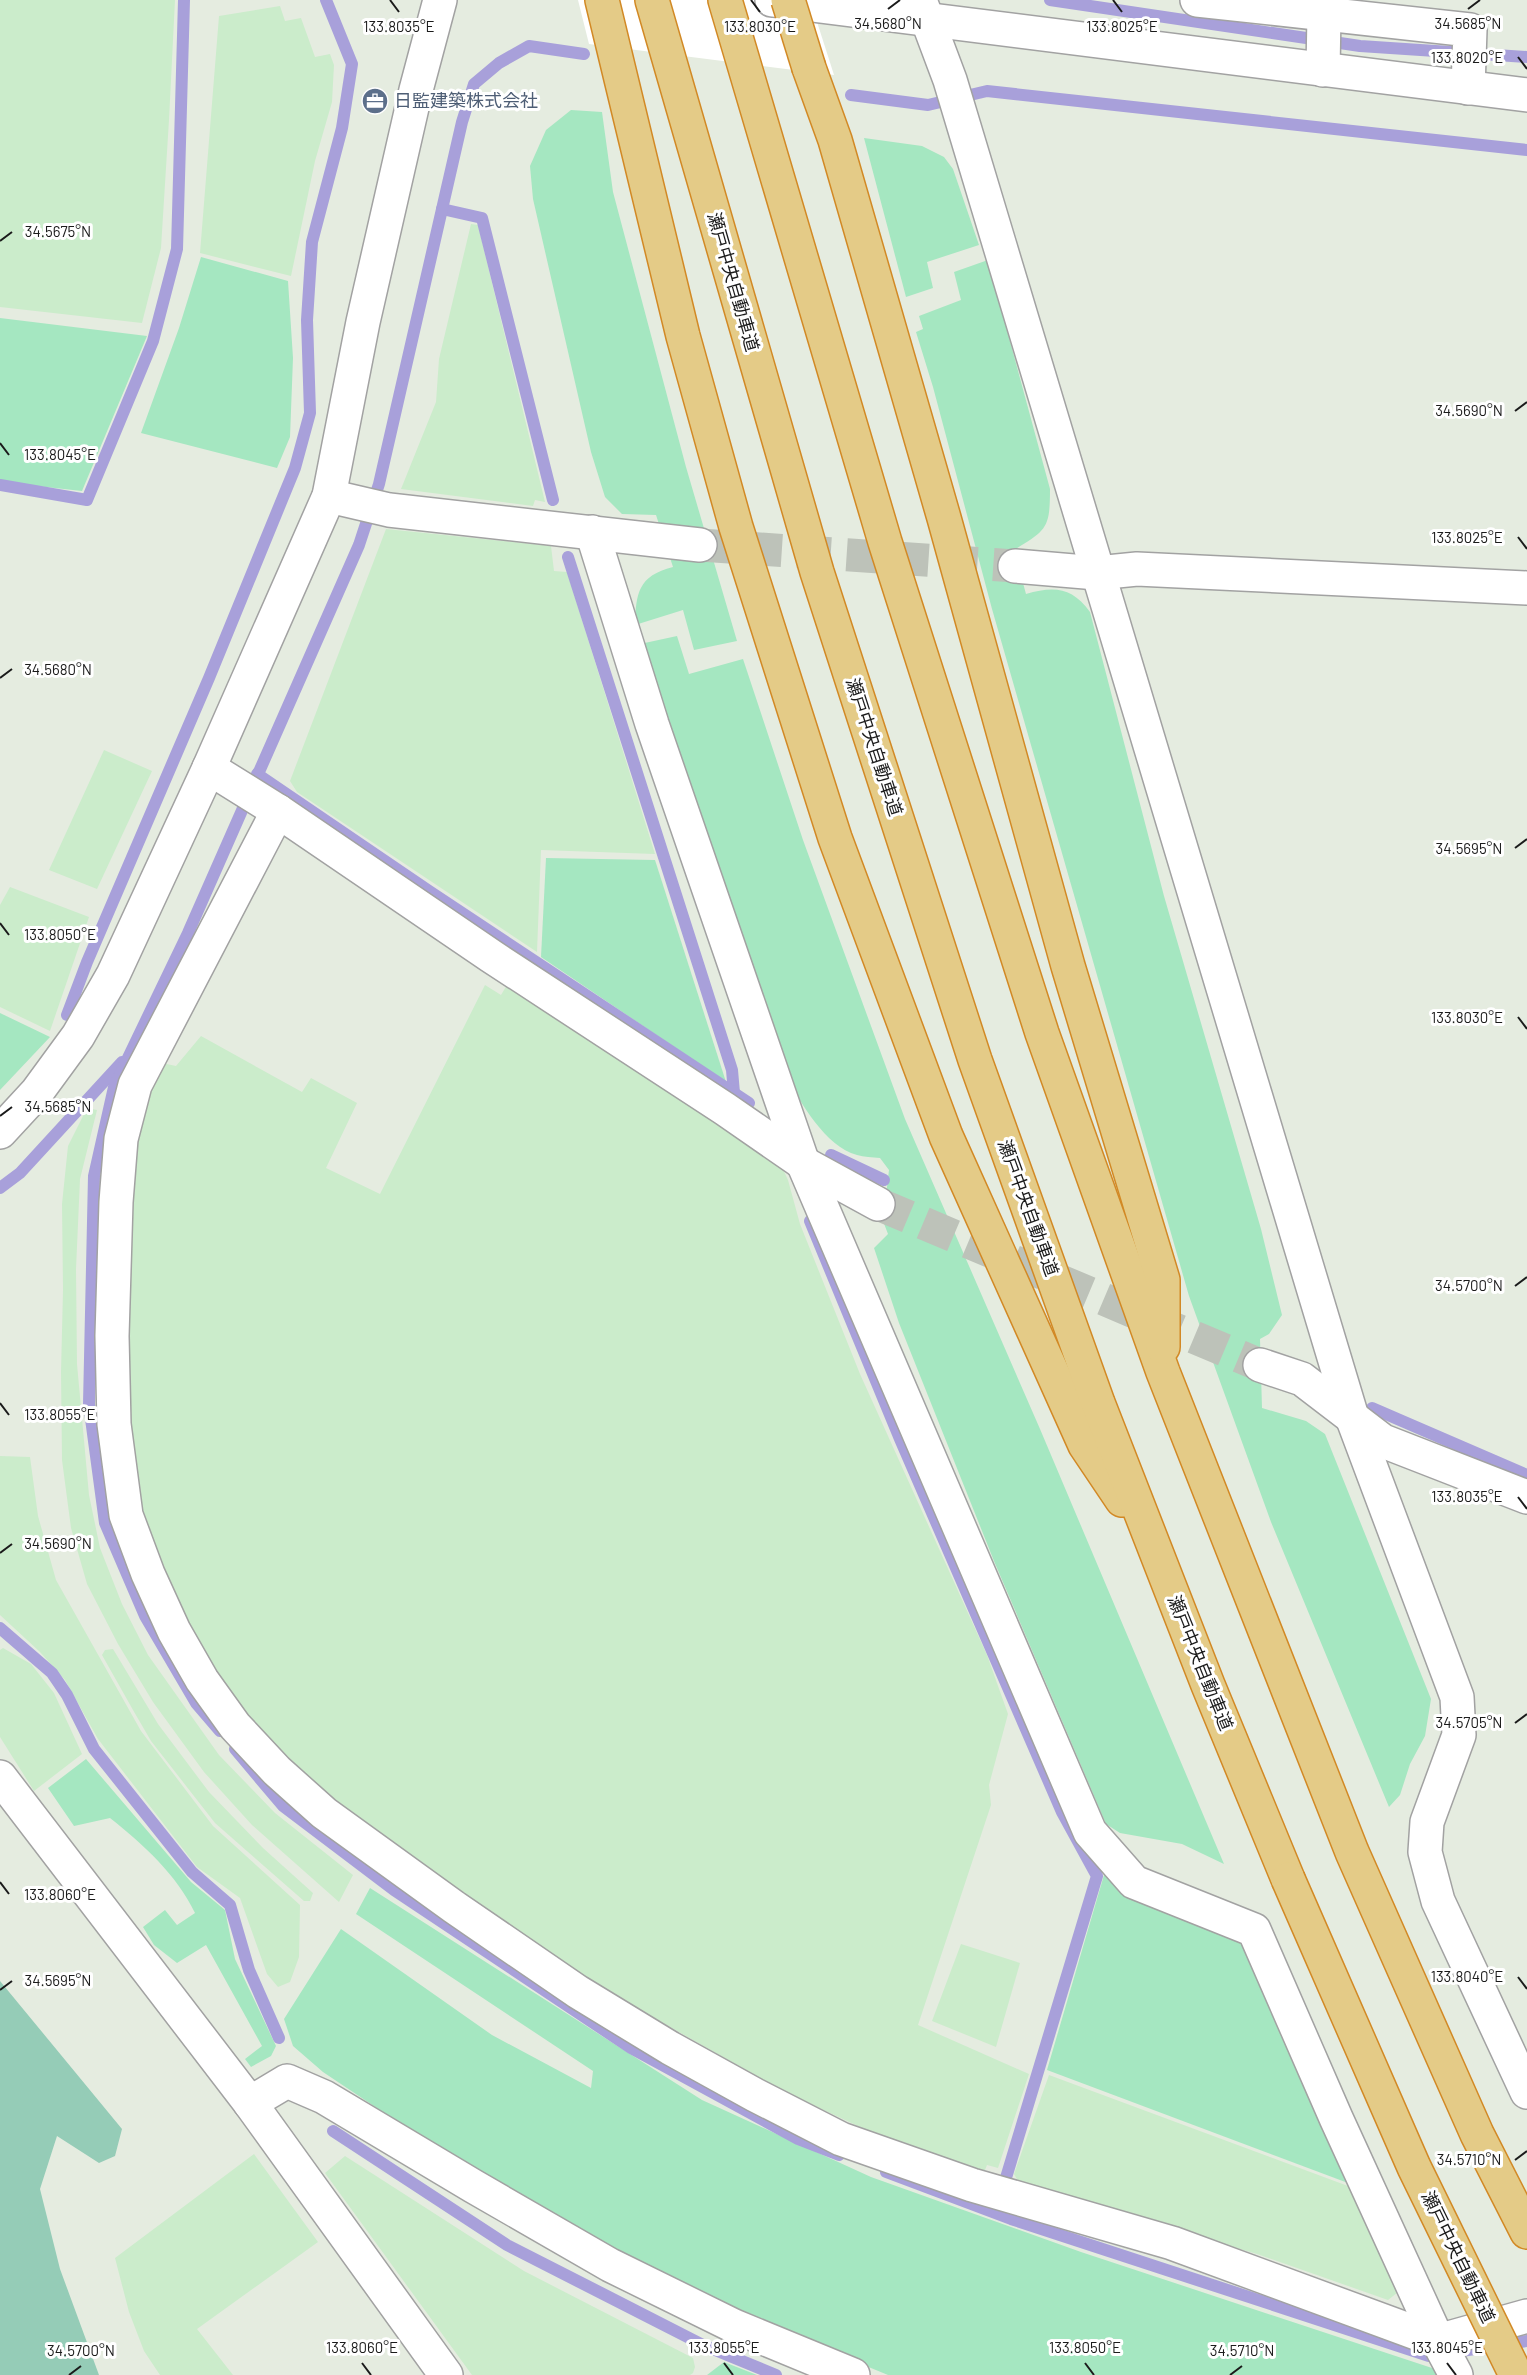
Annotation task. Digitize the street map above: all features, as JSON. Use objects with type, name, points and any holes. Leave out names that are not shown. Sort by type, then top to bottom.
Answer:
[{"type":"highway","points":[[602,0],[683,336],[730,505],[835,838],[946,1136],[1085,1445],[1155,1549]]},
{"type":"highway","name":"瀬戸中央自動車道","points":[[652,0],[817,572],[975,1060],[1098,1403],[1288,1879],[1414,2167],[1516,2375]]},
{"type":"highway","points":[[725,0],[885,542],[1042,1033],[1163,1372],[1352,1852],[1477,2134],[1527,2232]]},
{"type":"highway","points":[[788,0],[835,140],[944,518],[1068,966],[1163,1280],[1163,1372]]},
{"type":"street","points":[[0,1132],[37,1092],[78,1036],[113,975],[209,768],[359,503],[366,310],[419,80],[440,0]]},
{"type":"street","points":[[772,0],[1324,42],[1469,64],[1527,95]]},
{"type":"street","points":[[1197,0],[1324,42],[1470,30],[1469,64]]},
{"type":"street","points":[[924,11],[950,80],[1352,1417],[1457,1696],[1459,1734],[1427,1822],[1425,1852],[1438,1901],[1527,2092]]},
{"type":"street","points":[[359,503],[700,545]]},
{"type":"street","points":[[592,532],[652,724],[802,1163],[1090,1832],[1134,1882],[1254,1930],[1336,2118],[1446,2356]]},
{"type":"street","points":[[1015,566],[1097,573],[1137,569],[1527,588]]},
{"type":"street","points":[[209,768],[491,956],[725,1108],[802,1163],[878,1204]]},
{"type":"street","points":[[259,800],[135,1085],[122,1140],[116,1202],[113,1280],[114,1424],[126,1515],[148,1574],[174,1631],[202,1680],[235,1726],[277,1771],[324,1813],[454,1907],[578,1992],[736,2084],[841,2139],[1000,2194],[1172,2243],[1446,2356],[1527,2316]]},
{"type":"street","points":[[1260,1365],[1302,1379],[1383,1441],[1527,1497]]},
{"type":"street","points":[[0,1777],[250,2103],[446,2375]]},
{"type":"street","points":[[250,2103],[287,2081],[324,2097],[610,2265],[734,2326],[853,2375]]},
{"type":"green space","points":[[0,0],[175,0],[161,248],[142,323],[0,307]]},
{"type":"green space","points":[[280,6],[285,21],[301,18],[315,57],[330,54],[334,65],[332,102],[315,161],[291,276],[200,253],[219,16]]},
{"type":"green space","points":[[571,110],[602,112],[613,192],[686,467],[737,641],[694,650],[683,610],[635,625],[636,604],[641,587],[652,575],[673,567],[656,515],[622,514],[605,497],[591,452],[533,199],[530,166],[546,130]]},
{"type":"green space","points":[[864,138],[922,146],[944,157],[953,169],[979,245],[927,262],[933,288],[906,297]]},
{"type":"green space","points":[[471,224],[478,225],[545,502],[535,500],[533,506],[401,489],[436,402],[439,359]]},
{"type":"green space","points":[[201,257],[288,281],[293,358],[290,437],[277,468],[141,433],[179,328]]},
{"type":"green space","points":[[988,260],[1050,489],[1049,512],[1044,527],[1034,538],[1014,550],[1026,594],[1045,590],[1062,591],[1076,598],[1090,612],[1164,896],[1261,1229],[1282,1315],[1269,1334],[1260,1339],[1262,1408],[1306,1421],[1325,1434],[1431,1699],[1425,1736],[1410,1764],[1400,1795],[1389,1807],[1271,1522],[1189,1296],[992,609],[933,387],[916,332],[923,329],[919,316],[961,300],[954,272]]},
{"type":"green space","points":[[0,318],[147,336],[82,491],[0,482]]},
{"type":"green space","points":[[386,529],[551,546],[554,571],[567,572],[655,854],[541,850],[537,952],[297,792],[290,781]]},
{"type":"green space","points":[[677,636],[689,674],[743,659],[803,840],[905,1119],[1040,1429],[1224,1864],[1182,1844],[1120,1833],[1106,1824],[994,1561],[899,1323],[874,1248],[888,1234],[883,1221],[889,1170],[880,1158],[865,1157],[845,1150],[824,1133],[786,1076],[640,644]]},
{"type":"green space","points":[[104,750],[152,771],[97,889],[49,870]]},
{"type":"green space","points":[[546,858],[655,860],[726,1082],[541,957]]},
{"type":"green space","points":[[10,887],[89,917],[50,1031],[0,1007],[0,905]]},
{"type":"green space","points":[[485,985],[501,995],[507,985],[779,1161],[788,1180],[800,1224],[860,1374],[987,1655],[1008,1714],[989,1785],[991,1805],[918,2025],[1029,2074],[998,2168],[987,2165],[983,2175],[909,2150],[781,2090],[545,1956],[346,1812],[261,1731],[211,1670],[148,1543],[136,1497],[125,1391],[132,1151],[146,1091],[162,1063],[176,1066],[201,1036],[302,1092],[311,1078],[357,1103],[326,1168],[380,1194]]},
{"type":"green space","points":[[0,1013],[50,1037],[0,1090]]},
{"type":"green space","points":[[87,1108],[97,1110],[80,1179],[76,1269],[77,1364],[89,1495],[100,1548],[122,1604],[148,1655],[219,1755],[275,1813],[353,1875],[339,1902],[252,1825],[204,1772],[153,1702],[118,1644],[87,1584],[71,1528],[62,1460],[61,1372],[62,1204],[68,1146]]},
{"type":"green space","points":[[0,1456],[30,1457],[38,1516],[56,1580],[141,1731],[213,1826],[300,1905],[299,1957],[290,1982],[278,1987],[267,1974],[240,1898],[197,1867],[98,1739],[65,1680],[40,1652],[0,1615]]},
{"type":"green space","points":[[3,1648],[31,1664],[54,1693],[82,1754],[34,1791],[0,1737],[0,1650]]},
{"type":"green space","points":[[113,1649],[158,1724],[209,1792],[263,1848],[313,1893],[310,1901],[304,1901],[215,1823],[151,1741],[102,1655],[105,1650]]},
{"type":"green space","points":[[86,1759],[191,1882],[225,1910],[235,1959],[276,2046],[271,2056],[251,2067],[245,2059],[262,2046],[206,1945],[177,1963],[154,1945],[143,1927],[165,1910],[177,1925],[195,1913],[169,1873],[147,1850],[110,1818],[74,1826],[48,1788]]},
{"type":"green space","points":[[1104,1875],[1234,1937],[1248,1950],[1356,2186],[1047,2070]]},
{"type":"green space","points":[[370,1888],[702,2100],[871,2177],[1081,2252],[1435,2369],[1438,2375],[888,2375],[705,2300],[492,2185],[323,2072],[293,2046],[284,2019],[341,1929],[492,2035],[591,2088],[593,2071],[356,1914]]},
{"type":"green space","points":[[961,1944],[1020,1963],[996,2047],[932,2021]]},
{"type":"green space","points":[[0,1981],[122,2129],[115,2156],[99,2163],[57,2136],[40,2189],[60,2269],[99,2375],[0,2375]]},
{"type":"green space","points":[[1049,2075],[1356,2189],[1402,2289],[1388,2300],[1257,2254],[1020,2185],[1014,2174]]},
{"type":"green space","points":[[254,2154],[318,2242],[197,2329],[233,2375],[160,2375],[144,2351],[129,2312],[115,2258]]},
{"type":"green space","points":[[345,2156],[524,2271],[693,2358],[695,2367],[693,2373],[690,2375],[472,2375],[325,2173]]},
{"type":"green space","points":[[724,2362],[757,2375],[707,2375]]},
{"type":"pier","points":[[578,0],[810,0],[834,75],[589,44]]},
{"type":"waterway","points":[[0,485],[87,500],[153,341],[177,249],[184,0]]},
{"type":"waterway","points":[[67,1015],[87,962],[209,678],[295,468],[310,413],[307,320],[312,242],[342,128],[352,64],[326,0]]},
{"type":"waterway","points":[[1050,0],[1360,46],[1527,57]]},
{"type":"waterway","points":[[220,1731],[196,1703],[145,1616],[105,1523],[89,1404],[94,1176],[114,1087],[188,933],[359,545],[379,484],[462,122],[474,84],[499,63],[529,46],[584,54]]},
{"type":"waterway","points":[[851,95],[928,105],[987,91],[1527,150]]},
{"type":"waterway","points":[[442,209],[482,218],[553,500]]},
{"type":"waterway","points":[[568,557],[732,1070],[734,1093]]},
{"type":"waterway","points":[[257,774],[749,1103]]},
{"type":"waterway","points":[[0,1188],[20,1173],[122,1062]]},
{"type":"waterway","points":[[831,1155],[884,1180]]},
{"type":"waterway","points":[[810,1221],[900,1439],[1062,1812],[1097,1876],[1002,2191]]},
{"type":"waterway","points":[[1372,1408],[1527,1475]]},
{"type":"waterway","points":[[0,1628],[52,1673],[67,1695],[94,1749],[192,1872],[230,1905],[249,1970],[279,2038]]},
{"type":"waterway","points":[[235,1749],[283,1806],[394,1890],[631,2048],[798,2139],[839,2155]]},
{"type":"waterway","points":[[333,2131],[507,2245],[703,2345],[776,2375]]},
{"type":"waterway","points":[[886,2172],[1011,2219],[1429,2356],[1527,2341]]},
{"type":"tunnel","points":[[700,545],[1015,566]]},
{"type":"tunnel","points":[[878,1204],[1260,1365]]},
{"type":"place","name":"日監建築株式会社","points":[[375,101]]}]
